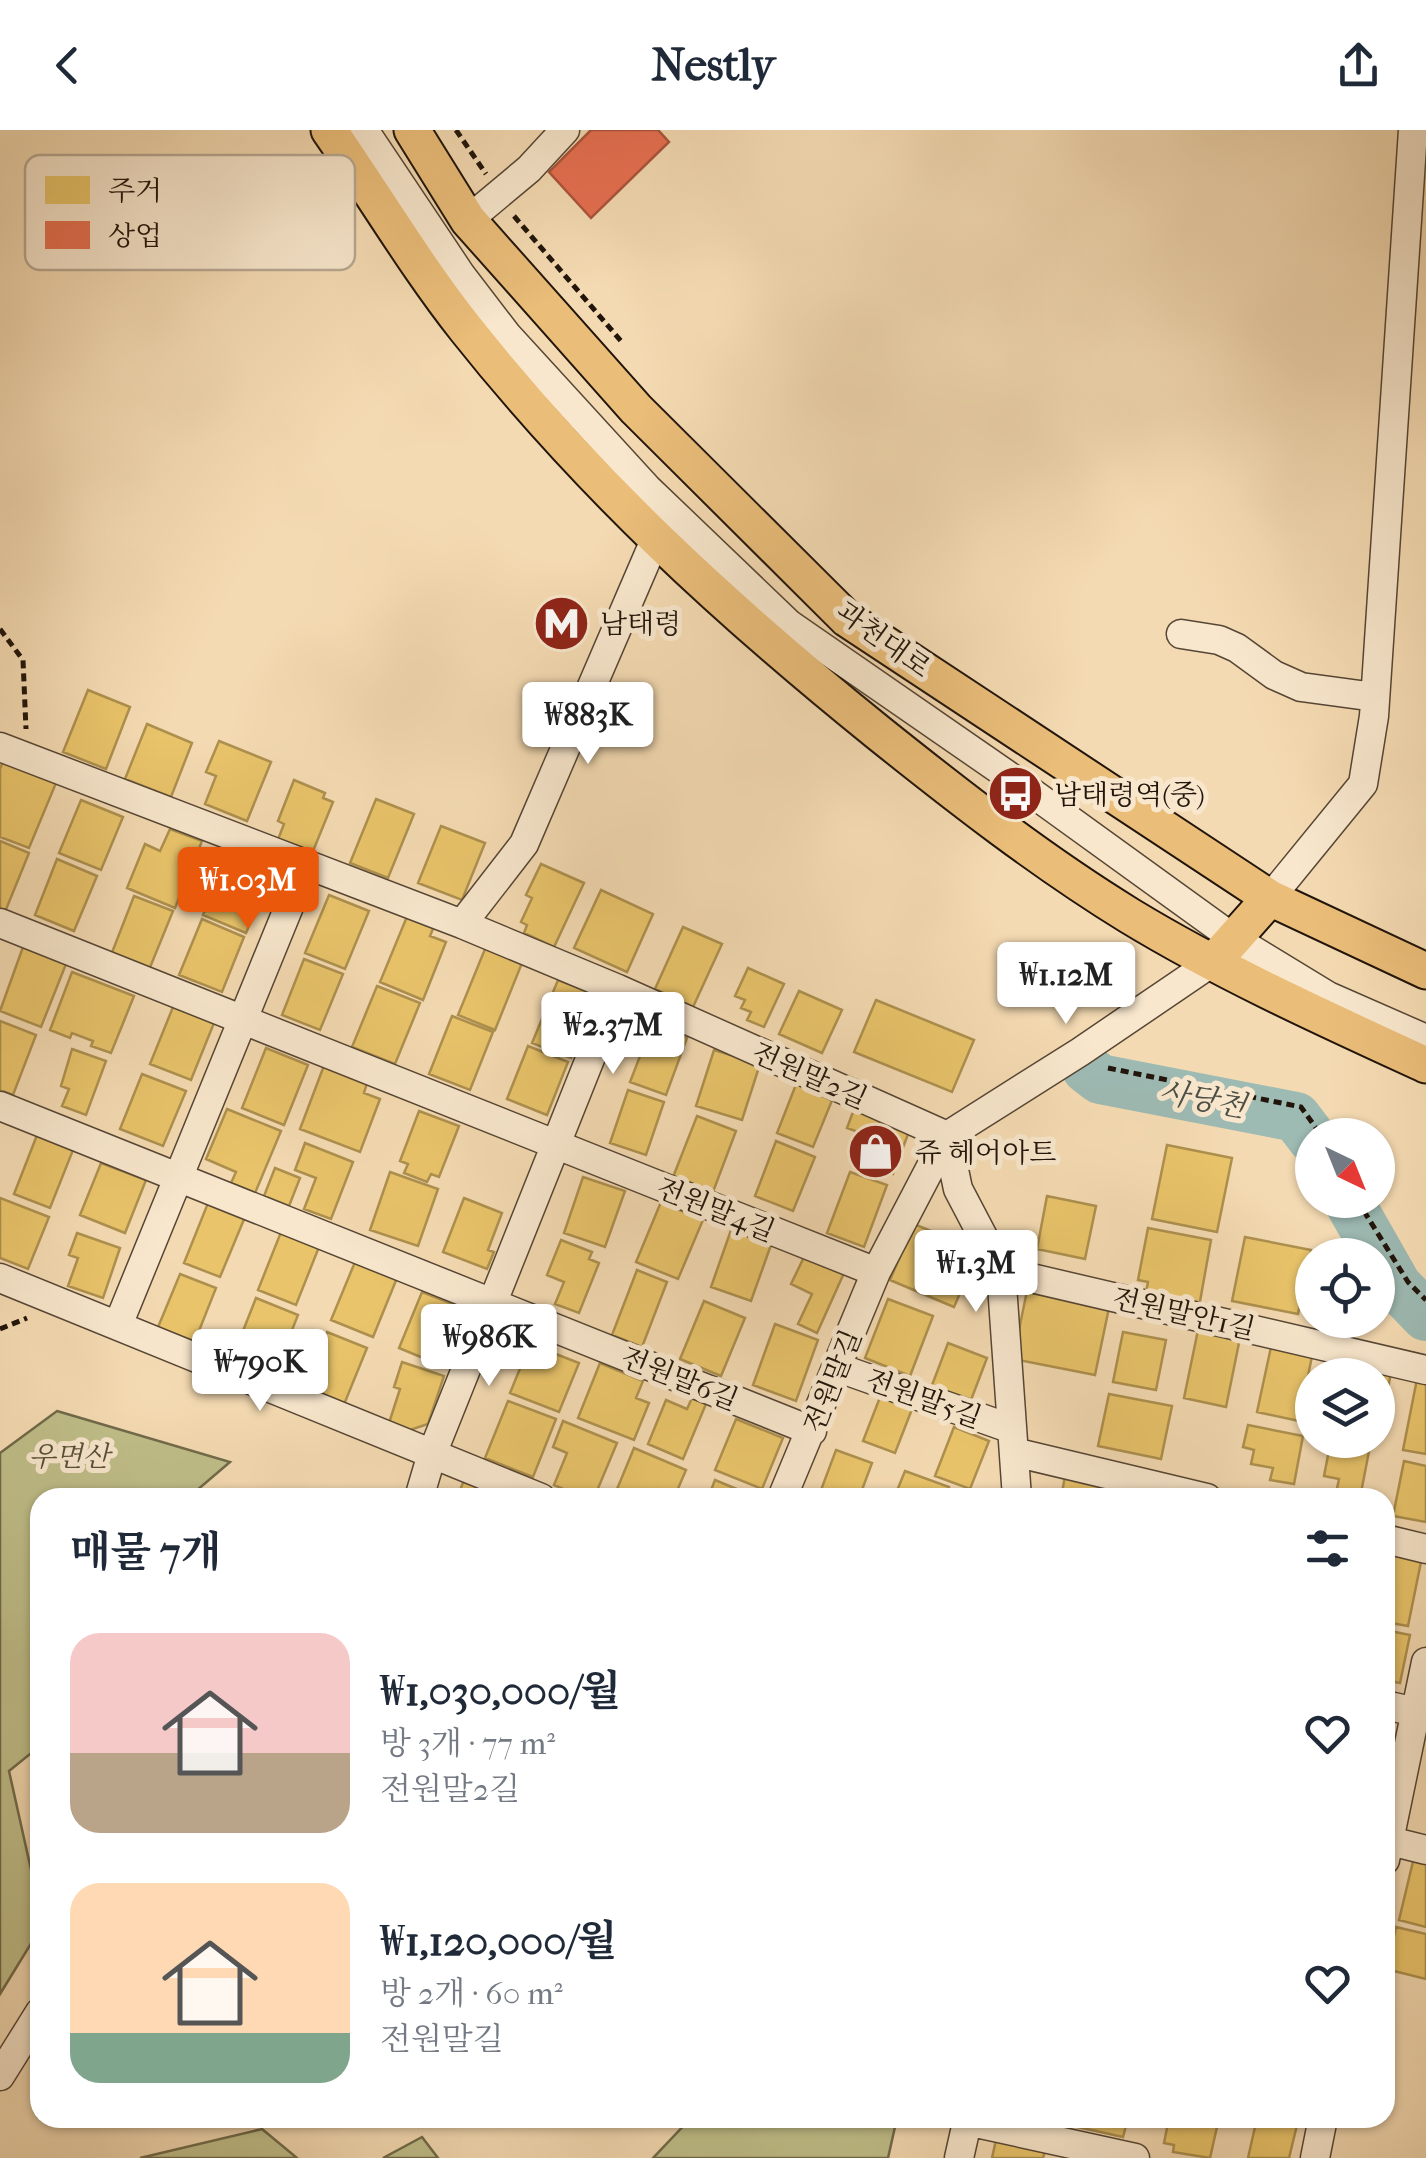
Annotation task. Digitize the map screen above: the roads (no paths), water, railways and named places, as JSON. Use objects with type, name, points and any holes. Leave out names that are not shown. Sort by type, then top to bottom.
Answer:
[{"type":"main road","points":[[329,130],[346,155]]},
{"type":"main road","name":"과천대로","points":[[412,130],[468,220],[636,408],[848,619],[1270,898],[1426,972]]},
{"type":"main road","points":[[355,168],[464,326],[572,455],[655,540],[770,646],[980,814],[1130,916],[1224,949],[1316,1015],[1426,1065]]},
{"type":"main road","points":[[1224,949],[1270,898]]},
{"type":"street","points":[[364,130],[461,275],[507,335],[647,488],[789,624],[1013,779],[1224,949],[1426,1039]]},
{"type":"street","points":[[468,220],[529,169],[565,130]]},
{"type":"street","points":[[1270,898],[1363,784],[1376,697],[1413,130]]},
{"type":"street","points":[[462,924],[524,844],[655,540]]},
{"type":"street","points":[[1181,634],[1219,640],[1274,675],[1301,687],[1376,697]]},
{"type":"street","name":"전원말2길","points":[[13,752],[618,988],[947,1136]]},
{"type":"street","points":[[118,1325],[306,864]]},
{"type":"street","name":"전원말4길","points":[[0,923],[876,1272]]},
{"type":"street","points":[[1016,1488],[1002,1270],[958,1189],[947,1136],[1080,1052],[1224,949]]},
{"type":"street","points":[[422,1488],[432,1454],[618,988]]},
{"type":"street","name":"전원말6길","points":[[0,1106],[812,1431]]},
{"type":"street","name":"전원말길","points":[[786,1488],[876,1272],[947,1136]]},
{"type":"street","name":"전원말안1길","points":[[1002,1270],[1426,1370]]},
{"type":"street","points":[[0,1278],[516,1488]]},
{"type":"street","name":"전원말5길","points":[[836,1367],[1013,1441],[1173,1488]]},
{"type":"street","points":[[1395,1541],[1426,1549]]},
{"type":"street","points":[[1395,1817],[1426,1662]]},
{"type":"street","points":[[1395,1704],[1420,1700]]},
{"type":"street","points":[[1395,1850],[1426,1850]]},
{"type":"street","points":[[0,2076],[30,2028]]},
{"type":"street","points":[[958,2158],[966,2128]]},
{"type":"street","points":[[1007,2128],[1135,2158]]},
{"type":"street","points":[[1315,2158],[1321,2128]]},
{"type":"waterway","name":"사당천","points":[[1087,1069],[1100,1079],[1297,1118]]},
{"type":"waterway","name":"사당천","points":[[1358,1218],[1397,1286],[1426,1316]]},
{"type":"place","name":"남태령","points":[[561,623]]},
{"type":"place","name":"남태령역(중)","points":[[1015,794]]},
{"type":"place","name":"쥬 헤어아트","points":[[876,1152]]},
{"type":"park label","name":"우면산","points":[[69,1456]]}]
